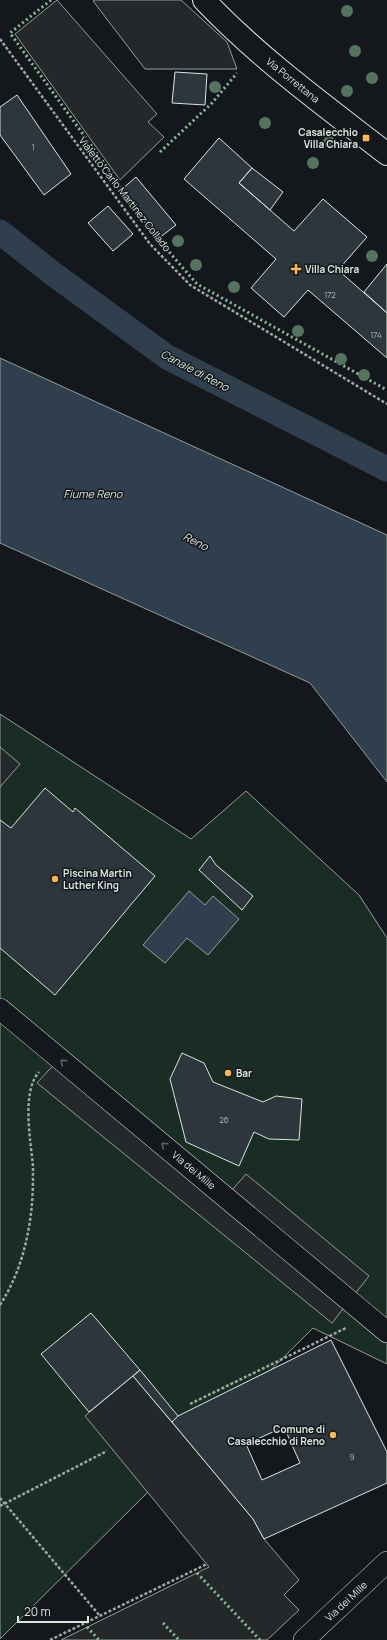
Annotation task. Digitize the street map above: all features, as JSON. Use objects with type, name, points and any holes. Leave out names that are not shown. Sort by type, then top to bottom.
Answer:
[{"type":"main road","name":"Via Porrettana","points":[[204,0],[221,18],[286,76],[387,154]]},
{"type":"street","name":"Via dei Mille","points":[[0,1009],[387,1332]]},
{"type":"street","name":"Via dei Mille","points":[[304,1640],[387,1562]]},
{"type":"path","name":"Vialetto Carlo Martinez Collado","points":[[0,39],[150,244],[190,285],[387,404]]},
{"type":"path","points":[[0,1304],[12,1286],[26,1244],[30,1218],[33,1168],[28,1123],[29,1099],[36,1076],[55,1055]]},
{"type":"path","points":[[190,1404],[351,1325]]},
{"type":"path","points":[[0,1506],[107,1451]]},
{"type":"path","points":[[0,1498],[100,1616]]},
{"type":"path","points":[[50,1640],[207,1564]]},
{"type":"green space","points":[[0,714],[191,839],[246,791],[359,895],[387,938],[387,1364],[313,1328],[0,1639]]},
{"type":"shaded area","points":[[57,0],[157,114],[148,122],[164,137],[120,180],[15,34]]},
{"type":"shaded area","points":[[181,0],[227,42],[237,69],[145,69],[93,1]]},
{"type":"shaded area","points":[[0,747],[20,764],[0,787]]},
{"type":"shaded area","points":[[59,1059],[226,1197],[246,1174],[369,1276],[332,1323],[37,1083]]},
{"type":"shaded area","points":[[133,1376],[253,1519],[264,1539],[299,1580],[284,1595],[299,1610],[267,1640],[61,1640],[209,1567],[85,1416]]},
{"type":"water","name":"Fiume Reno","points":[[0,358],[387,535],[387,782],[310,683],[0,543]]},
{"type":"water","points":[[189,891],[205,905],[213,896],[239,919],[208,955],[187,938],[165,963],[143,945]]},
{"type":"building","points":[[175,72],[207,74],[205,105],[172,103]]},
{"type":"building","points":[[17,95],[71,174],[44,195],[0,135],[0,107]]},
{"type":"building","name":"Villa Chiara","points":[[219,138],[252,168],[239,183],[294,231],[323,199],[367,237],[338,270],[387,313],[387,358],[308,290],[284,317],[251,288],[276,259],[184,179]]},
{"type":"building","points":[[252,168],[283,192],[270,210],[239,183]]},
{"type":"building","points":[[136,177],[176,225],[158,239],[133,208],[135,206],[121,190]]},
{"type":"building","points":[[108,206],[133,234],[113,251],[88,223]]},
{"type":"building","points":[[387,264],[387,313],[364,292]]},
{"type":"building","points":[[45,788],[73,812],[75,808],[155,876],[55,995],[0,948],[0,820],[11,828]]},
{"type":"building","points":[[210,856],[216,865],[253,896],[242,910],[199,870]]},
{"type":"building","points":[[182,1053],[204,1063],[213,1082],[263,1102],[276,1096],[302,1099],[299,1140],[269,1139],[254,1132],[239,1166],[186,1142],[170,1079]]},
{"type":"building","points":[[91,1313],[140,1370],[89,1412],[41,1354]]},
{"type":"building","name":"Comune di Casalecchio di Reno","points":[[331,1340],[387,1452],[387,1483],[264,1539],[253,1519],[172,1422],[178,1416]],"holes":[[[284,1427],[300,1463],[262,1480],[246,1444]]]},
{"type":"building","points":[[140,1370],[178,1416],[172,1422],[133,1376]]},
{"type":"waterway","name":"Canale di Reno","points":[[0,232],[52,273],[167,357],[387,469]]},
{"type":"hedge","points":[[51,0],[10,33],[111,173],[133,209]]},
{"type":"hedge","points":[[160,152],[212,103],[237,73]]},
{"type":"hedge","points":[[156,237],[197,284],[387,390]]},
{"type":"hedge","points":[[197,1573],[260,1640]]},
{"type":"hedge","points":[[163,1623],[179,1640]]},
{"type":"hedge","points":[[87,1627],[99,1640]]},
{"type":"place","name":"Casalecchio Villa Chiara","points":[[366,138]]},
{"type":"place","name":"Villa Chiara","points":[[296,269]]},
{"type":"place","name":"Piscina Martin Luther King","points":[[55,879]]},
{"type":"place","name":"Bar","points":[[228,1073]]},
{"type":"place","name":"Comune di Casalecchio di Reno","points":[[333,1435]]},
{"type":"water label","name":"Reno","points":[[196,541]]}]
